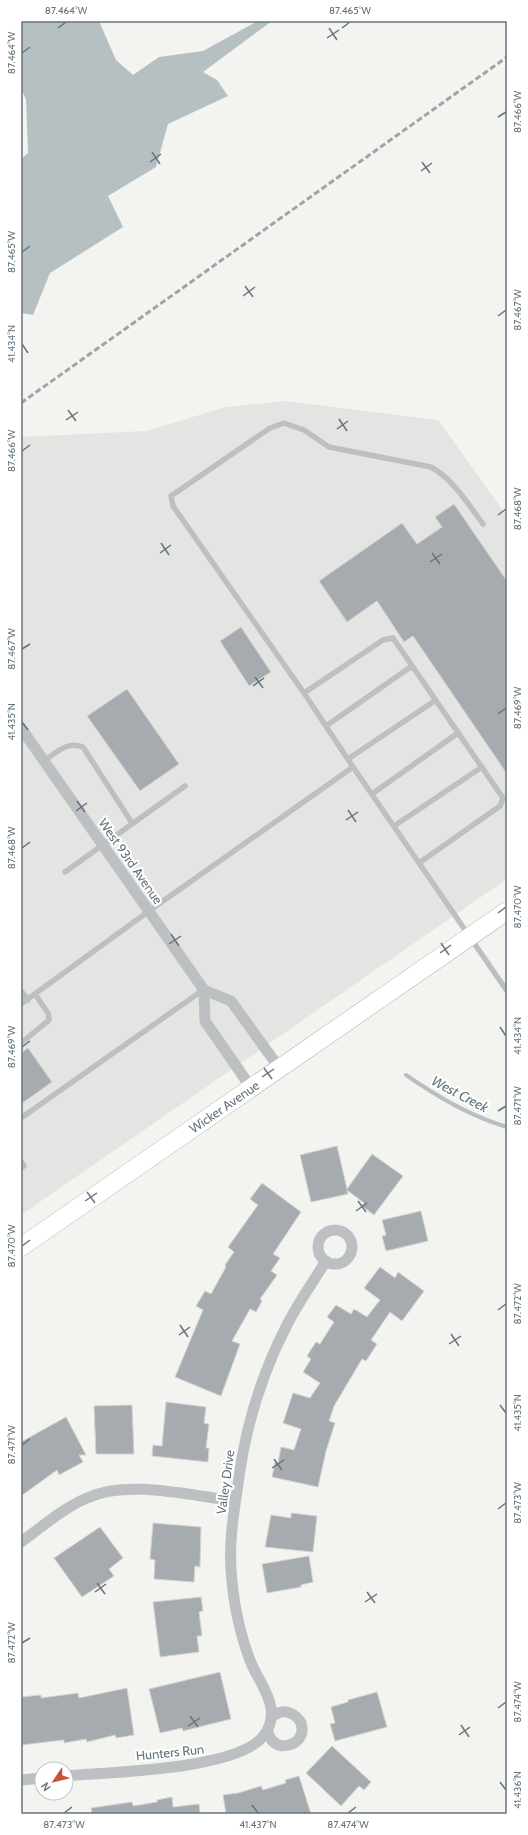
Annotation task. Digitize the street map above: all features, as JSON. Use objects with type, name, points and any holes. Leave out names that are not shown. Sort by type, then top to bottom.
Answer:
[{"type":"highway","name":"Wicker Avenue","points":[[21,1247],[280,1070],[507,911]]},
{"type":"street","name":"West 93rd Avenue","points":[[21,728],[204,990]]},
{"type":"street","points":[[252,1089],[206,1021],[204,990],[231,1001],[280,1070]]},
{"type":"street","name":"Valley Drive","points":[[268,1730],[271,1718],[271,1707],[246,1651],[234,1604],[231,1547],[235,1501],[242,1456],[258,1391],[286,1327],[326,1261]]},
{"type":"street","points":[[21,1542],[76,1503],[107,1491],[118,1489],[142,1489],[235,1501]]},
{"type":"street","points":[[268,1730],[270,1738],[274,1743],[285,1747],[296,1742],[302,1732],[300,1721],[292,1713],[280,1712],[271,1718]]},
{"type":"street","name":"Hunters Run","points":[[74,1775],[187,1765],[216,1760],[253,1746],[268,1730]]},
{"type":"street","points":[[21,1780],[34,1779]]},
{"type":"lane","points":[[482,524],[458,491],[442,473],[431,467],[329,447],[304,430],[284,423],[270,428],[171,496],[173,506],[304,693],[506,990]]},
{"type":"lane","points":[[304,693],[383,640],[393,638],[503,798],[500,806],[419,863]]},
{"type":"lane","points":[[326,726],[412,666]]},
{"type":"lane","points":[[348,759],[436,700]]},
{"type":"lane","points":[[372,794],[458,733]]},
{"type":"lane","points":[[44,761],[66,745],[75,744],[83,747],[132,823]]},
{"type":"lane","points":[[21,1004],[149,911],[353,767]]},
{"type":"lane","points":[[394,826],[482,767]]},
{"type":"lane","points":[[65,872],[102,844],[185,786]]},
{"type":"lane","points":[[21,1118],[204,990]]},
{"type":"lane","points":[[21,991],[28,1000]]},
{"type":"lane","points":[[21,1043],[49,1020],[48,1012],[35,994]]},
{"type":"lane","points":[[21,1162],[24,1166],[21,1168]]},
{"type":"shaded area","points":[[21,21],[99,21],[116,60],[133,75],[159,57],[203,51],[258,21],[272,21],[203,72],[217,80],[228,96],[168,124],[156,167],[108,196],[123,227],[50,273],[33,315],[21,313],[21,159],[28,153],[26,99],[21,89]]},
{"type":"shaded area","points":[[286,401],[438,420],[507,516],[507,879],[21,1215],[21,437],[146,431],[226,407]]},
{"type":"building","points":[[454,504],[507,581],[507,774],[413,636],[404,642],[377,601],[347,622],[319,581],[402,523],[417,544],[442,527],[435,517]]},
{"type":"building","points":[[241,627],[271,672],[249,686],[220,641]]},
{"type":"building","points":[[127,689],[179,764],[140,791],[87,716]]},
{"type":"building","points":[[28,1048],[52,1082],[21,1104],[21,1053]]},
{"type":"building","points":[[337,1146],[347,1189],[372,1154],[403,1176],[374,1215],[362,1206],[364,1203],[347,1190],[348,1194],[311,1202],[300,1155]]},
{"type":"building","points":[[262,1183],[301,1212],[273,1254],[280,1258],[271,1271],[277,1275],[260,1299],[262,1301],[256,1312],[250,1309],[232,1341],[240,1344],[221,1396],[175,1377],[203,1310],[196,1306],[205,1291],[211,1294],[226,1267],[225,1265],[234,1252],[228,1247],[258,1205],[250,1199]]},
{"type":"building","points":[[421,1211],[428,1241],[386,1251],[382,1236],[386,1235],[382,1220]]},
{"type":"building","points":[[380,1267],[395,1278],[398,1272],[424,1291],[402,1321],[390,1312],[371,1340],[377,1344],[366,1361],[362,1359],[334,1406],[329,1421],[335,1423],[326,1451],[318,1487],[272,1477],[275,1462],[278,1463],[281,1447],[294,1450],[301,1429],[283,1423],[293,1393],[310,1398],[320,1383],[303,1372],[311,1359],[307,1356],[316,1342],[320,1344],[334,1322],[327,1317],[336,1305],[351,1314],[354,1309],[367,1317],[380,1300],[364,1288]]},
{"type":"building","points":[[166,1402],[206,1407],[204,1423],[209,1424],[206,1448],[209,1448],[208,1462],[152,1456],[153,1445],[162,1446]]},
{"type":"building","points":[[132,1405],[134,1454],[96,1454],[94,1406]]},
{"type":"building","points":[[66,1417],[86,1455],[79,1455],[83,1462],[59,1475],[57,1470],[21,1496],[21,1442]]},
{"type":"building","points":[[291,1513],[317,1516],[313,1552],[265,1547],[271,1515],[291,1518]]},
{"type":"building","points":[[153,1523],[201,1527],[200,1567],[195,1566],[194,1582],[154,1579],[155,1560],[150,1559]]},
{"type":"building","points":[[100,1527],[123,1558],[109,1569],[114,1576],[82,1597],[54,1558]]},
{"type":"building","points":[[309,1556],[313,1582],[301,1585],[301,1587],[267,1593],[262,1564]]},
{"type":"building","points":[[201,1597],[203,1611],[199,1612],[202,1636],[197,1636],[199,1652],[160,1657],[153,1602]]},
{"type":"building","points":[[220,1672],[231,1719],[183,1731],[182,1728],[160,1733],[149,1689]]},
{"type":"building","points":[[127,1688],[134,1735],[116,1738],[115,1735],[87,1742],[86,1739],[64,1743],[64,1740],[21,1745],[21,1697],[41,1695],[41,1698],[78,1693],[79,1698]]},
{"type":"building","points":[[377,1692],[387,1727],[335,1741],[330,1724],[335,1723],[331,1707],[348,1702],[348,1700]]},
{"type":"building","points":[[332,1746],[371,1782],[364,1790],[359,1786],[341,1806],[306,1773]]},
{"type":"building","points":[[299,1776],[311,1814],[226,1814],[223,1795],[238,1793],[261,1786],[263,1790],[286,1783],[285,1780]]},
{"type":"building","points":[[172,1797],[173,1807],[199,1804],[200,1814],[92,1814],[91,1808],[132,1802],[133,1806],[157,1802],[157,1800]]},
{"type":"waterway","name":"West Creek","points":[[406,1075],[430,1091],[467,1112],[507,1127]]},
{"type":"railway","points":[[21,403],[507,57]]}]
